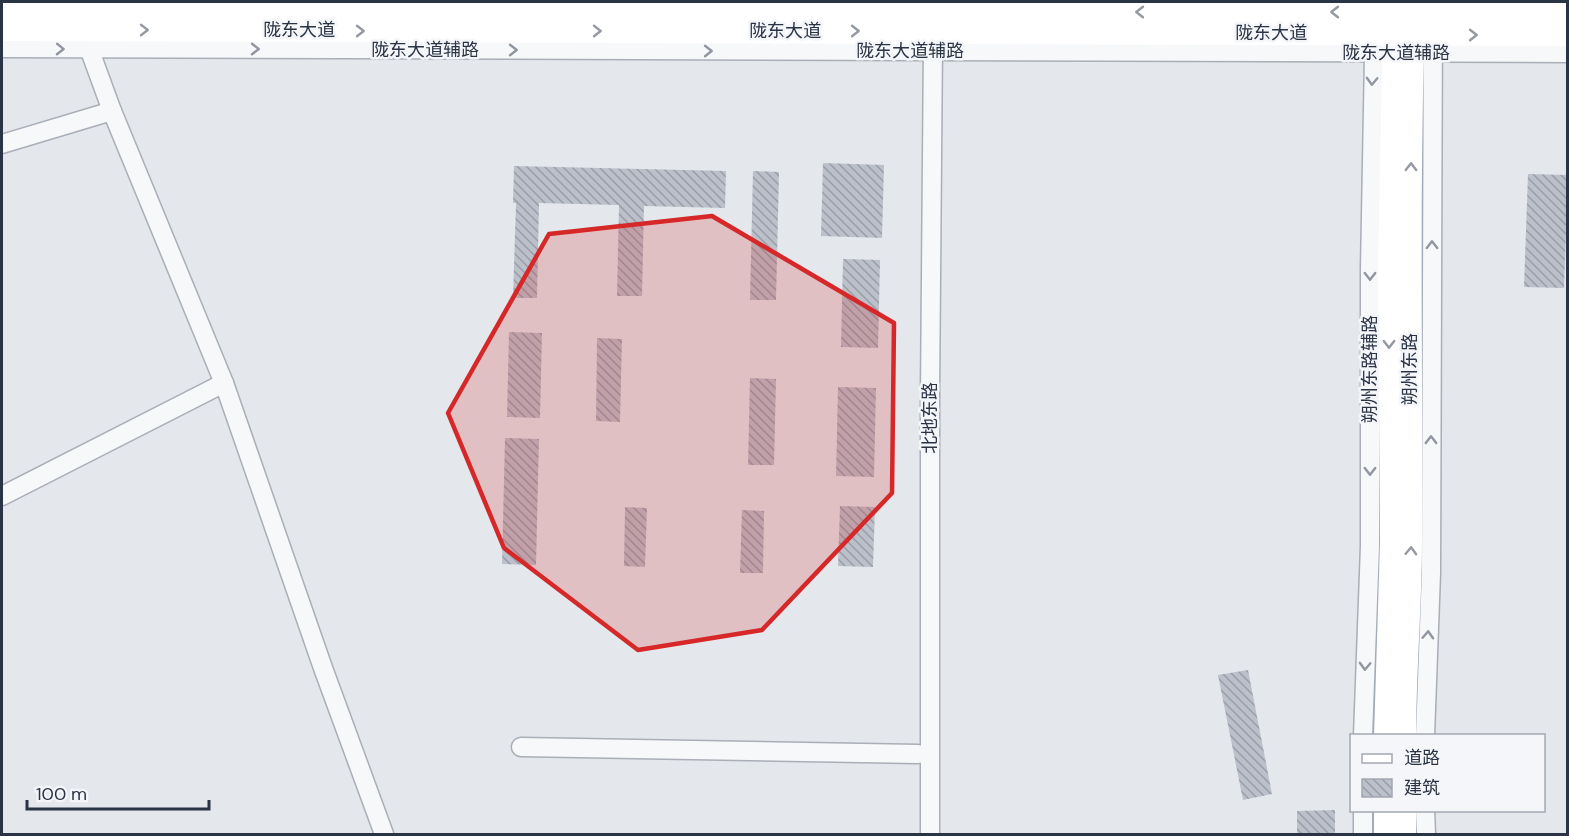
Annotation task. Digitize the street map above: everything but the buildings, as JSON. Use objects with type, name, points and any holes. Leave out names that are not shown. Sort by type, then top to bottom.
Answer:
[{"type":"main road","name":"陇东大道","points":[[2,9],[79,22]]},
{"type":"main road","name":"陇东大道","points":[[1404,25],[1568,14]]},
{"type":"main road","name":"陇东大道","points":[[2,30],[79,22],[1404,25],[1568,35]]},
{"type":"main road","name":"朔州东路","points":[[1385,734],[1391,543],[1389,267],[1404,25]]},
{"type":"main road","name":"朔州东路","points":[[1404,25],[1410,267],[1411,543],[1405,734]]},
{"type":"main road","points":[[1385,812],[1385,834]]},
{"type":"main road","points":[[1405,812],[1405,834]]},
{"type":"street","points":[[2,48],[79,22],[112,111],[224,383],[319,657],[384,834]]},
{"type":"street","name":"北地东路","points":[[919,834],[918,754],[928,24]]},
{"type":"street","name":"北地东路","points":[[928,24],[930,834]]},
{"type":"street","points":[[1404,25],[1431,573],[1425,734]]},
{"type":"street","name":"陇东大道辅路","points":[[1404,25],[1568,53]]},
{"type":"street","name":"朔州东路辅路","points":[[1364,734],[1370,546],[1370,269],[1404,25]]},
{"type":"street","points":[[2,144],[112,111]]},
{"type":"street","points":[[2,496],[224,383]]},
{"type":"street","points":[[521,747],[918,754]]},
{"type":"street","points":[[1363,812],[1363,834]]},
{"type":"street","points":[[1425,812],[1426,834]]},
{"type":"highlighted area","points":[[712,216],[894,323],[892,493],[762,630],[638,650],[504,548],[448,413],[549,234]]}]
